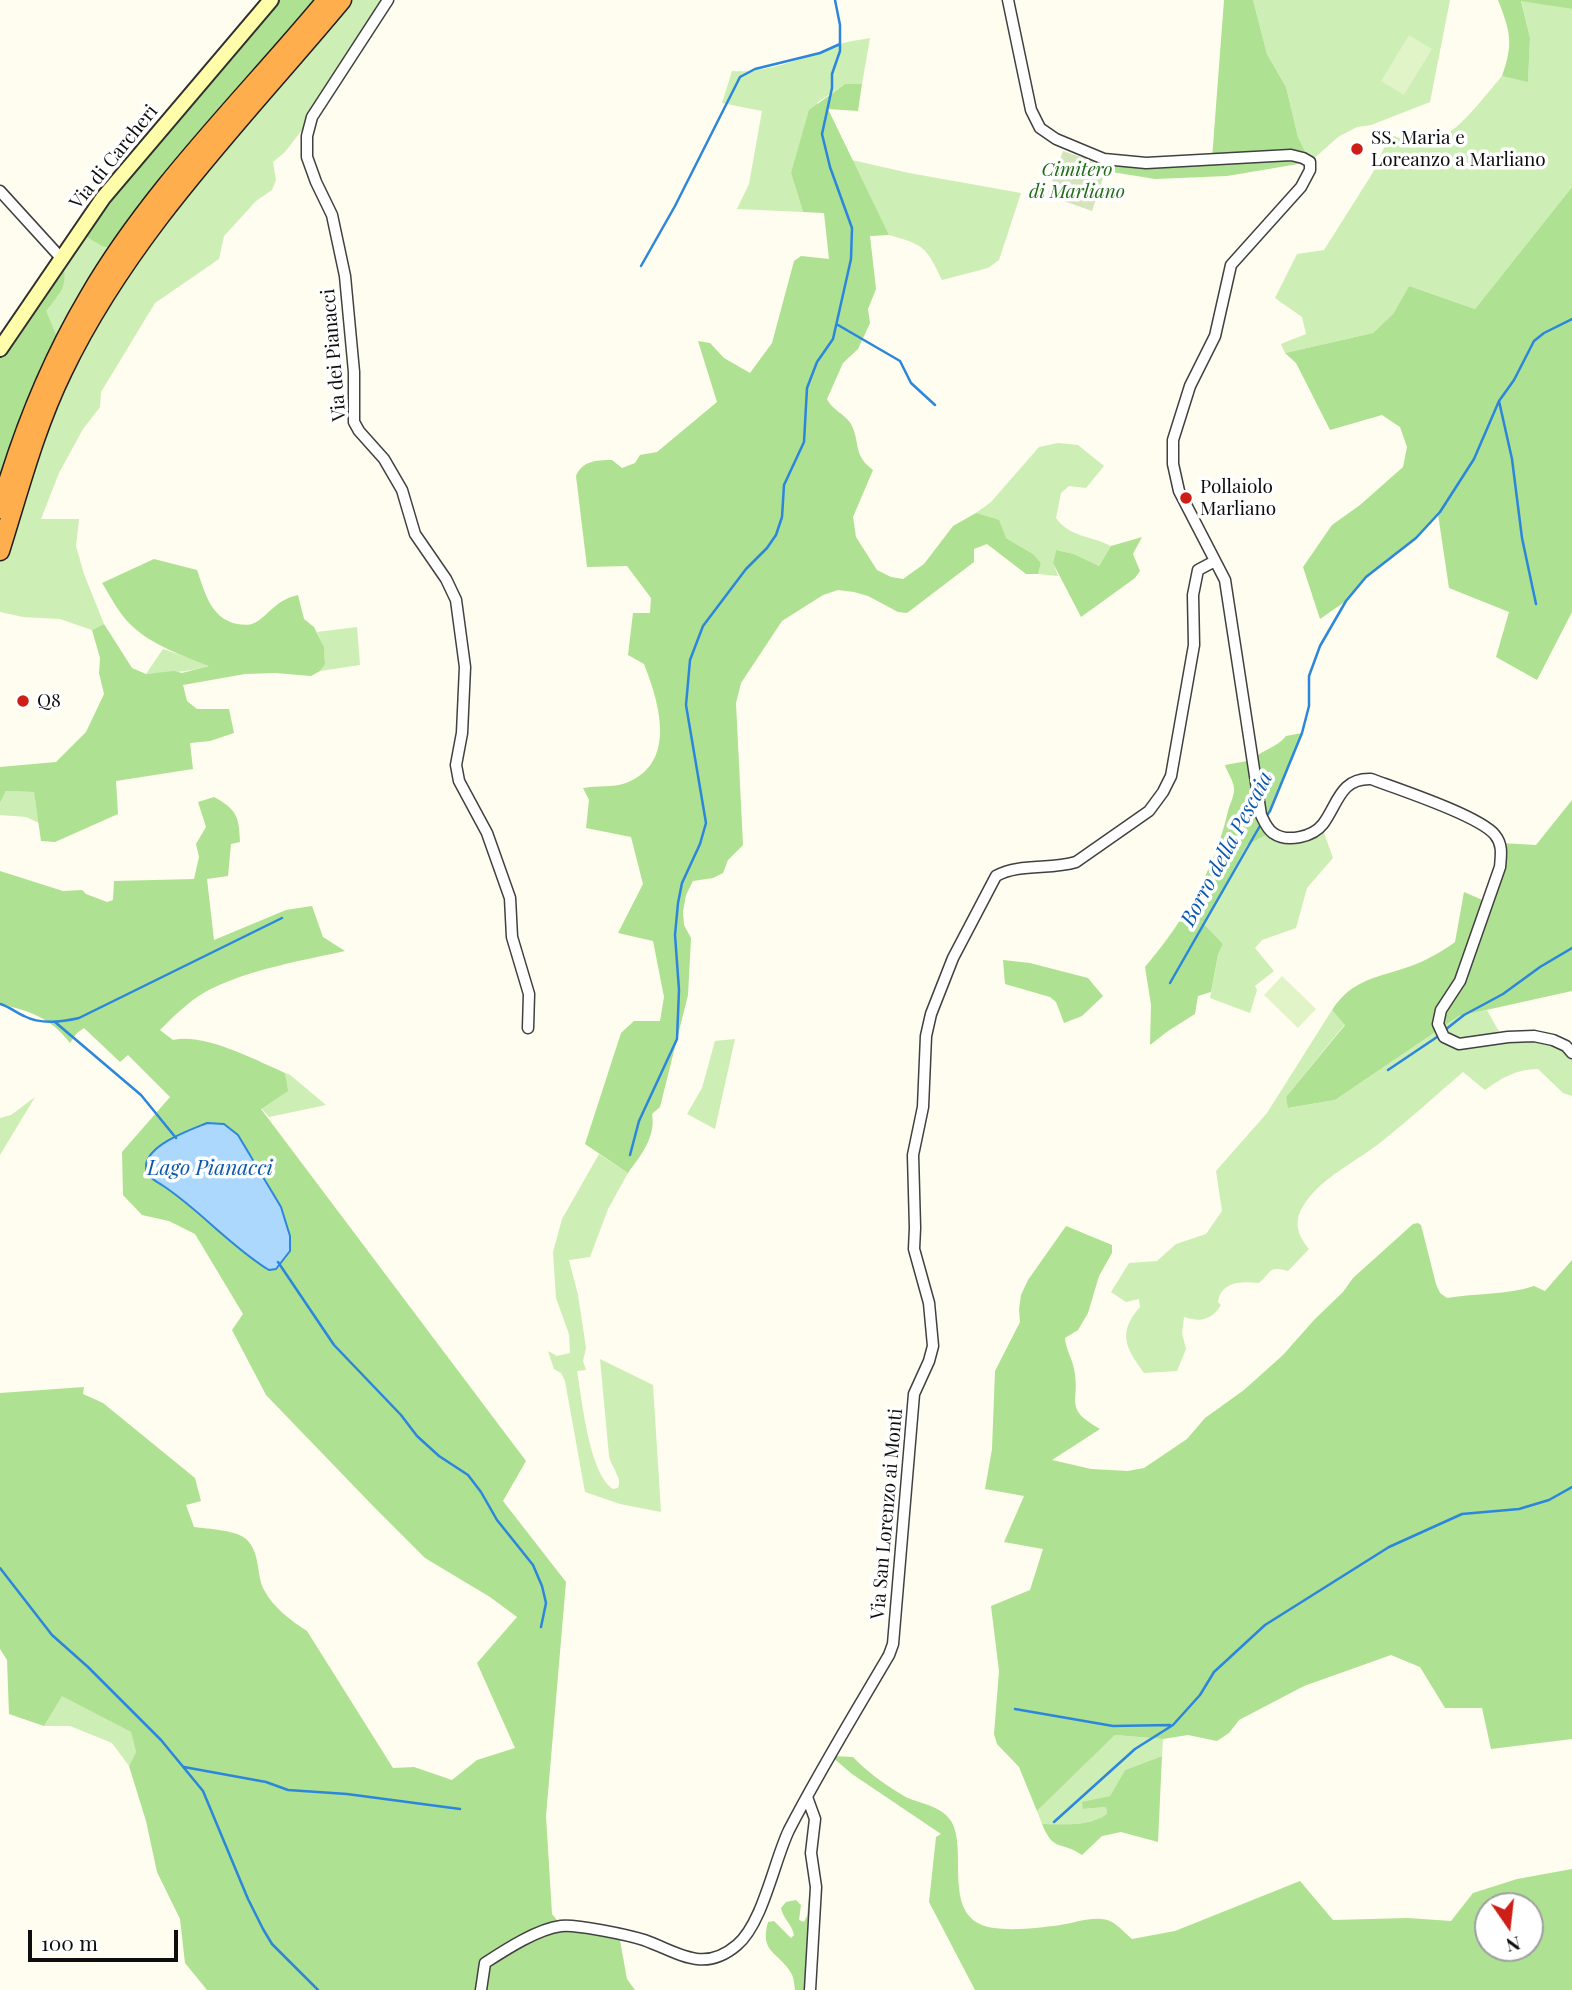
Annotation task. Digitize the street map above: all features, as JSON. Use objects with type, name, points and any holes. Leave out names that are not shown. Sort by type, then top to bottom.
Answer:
[{"type":"highway","points":[[0,509],[41,390],[61,346],[105,270],[162,193],[326,0]]},
{"type":"highway","points":[[0,551],[33,446],[57,384],[110,284],[177,194],[342,0]]},
{"type":"street","name":"Via di Carcheri","points":[[0,349],[103,198],[271,0]]},
{"type":"street","name":"Via dei Pianacci","points":[[388,0],[312,117],[307,136],[307,157],[332,215],[345,276],[354,372],[354,422],[390,469],[402,490],[415,534],[446,579],[456,600],[465,667],[462,733],[456,765],[459,781],[487,833],[510,898],[512,937],[529,994],[528,1028]]},
{"type":"street","points":[[1009,0],[1031,110],[1040,128],[1056,139],[1104,159],[1146,163],[1291,155],[1310,163],[1310,170],[1301,187],[1231,265],[1214,336],[1190,386],[1173,440],[1173,464],[1179,491],[1226,580],[1261,815],[1272,832],[1283,837],[1301,837],[1322,827],[1341,792],[1360,779],[1371,779],[1423,798],[1486,827],[1500,843],[1500,867],[1460,981],[1441,1010],[1438,1024],[1444,1037],[1460,1044],[1534,1036],[1553,1040],[1566,1046],[1572,1053]]},
{"type":"street","points":[[0,191],[61,258]]},
{"type":"street","name":"Via San Lorenzo ai Monti","points":[[481,1990],[485,1963],[509,1947],[561,1926],[627,1935],[690,1959],[714,1958],[726,1952],[738,1945],[752,1924],[787,1834],[893,1644],[914,1394],[933,1346],[929,1303],[914,1249],[912,1155],[923,1107],[926,1035],[931,1014],[953,958],[996,876],[1005,871],[1062,866],[1076,862],[1149,811],[1157,802],[1171,776],[1185,700],[1194,645],[1194,586],[1198,570],[1215,561]]},
{"type":"street","points":[[807,1797],[815,1819],[811,1853],[816,1887],[810,1990]]},
{"type":"green space","points":[[271,0],[326,0],[119,250],[102,246],[79,232]]},
{"type":"green space","points":[[342,0],[388,0],[312,117],[285,152],[273,162],[276,180],[272,190],[256,201],[224,236],[219,259],[155,303],[101,392],[100,407],[83,429],[59,473],[41,519],[79,519],[76,546],[104,624],[92,630],[60,619],[23,617],[0,612],[0,551],[92,316]]},
{"type":"green space","points":[[1224,0],[1253,0],[1267,54],[1286,87],[1298,137],[1310,162],[1227,176],[1155,179],[1112,172],[1114,160],[1212,159]]},
{"type":"green space","points":[[1253,0],[1450,0],[1430,102],[1371,125],[1357,127],[1338,137],[1310,162],[1298,137],[1286,87],[1267,54]]},
{"type":"green space","points":[[1498,0],[1572,0],[1572,9],[1521,1],[1530,38],[1528,82],[1502,76],[1508,55],[1509,37]]},
{"type":"green space","points":[[1521,0],[1572,9],[1572,187],[1475,309],[1409,286],[1393,314],[1373,333],[1285,353],[1281,344],[1306,334],[1302,317],[1275,298],[1297,254],[1324,250],[1372,174],[1390,135],[1417,144],[1429,143],[1453,130],[1465,119],[1502,76],[1528,81],[1530,38]]},
{"type":"green space","points":[[1409,35],[1432,49],[1404,95],[1381,81]]},
{"type":"green space","points":[[870,38],[862,84],[845,84],[818,102],[791,173],[803,212],[737,209],[749,184],[762,111],[722,103],[732,71],[772,67],[841,44]]},
{"type":"green space","points":[[845,84],[862,84],[858,111],[828,109],[889,235],[870,236],[876,289],[868,309],[870,323],[858,349],[843,363],[827,399],[851,424],[859,453],[873,470],[853,517],[856,537],[877,570],[903,579],[924,564],[953,526],[976,513],[999,520],[1006,538],[1033,554],[1041,563],[1038,574],[1026,574],[987,544],[974,549],[974,562],[907,613],[898,612],[868,596],[838,590],[823,595],[782,621],[741,683],[736,703],[743,845],[728,860],[723,873],[713,878],[693,881],[686,895],[684,925],[691,938],[688,995],[660,1107],[652,1114],[650,1138],[628,1173],[585,1144],[621,1033],[634,1021],[660,1021],[664,997],[653,941],[618,933],[643,884],[631,837],[586,828],[589,800],[583,788],[626,783],[642,774],[653,761],[659,747],[659,713],[650,679],[644,664],[628,655],[633,613],[650,613],[651,598],[627,566],[587,567],[576,476],[582,467],[590,462],[612,460],[622,468],[635,463],[640,455],[657,452],[717,402],[698,341],[710,343],[724,358],[750,373],[772,343],[794,261],[801,256],[829,259],[824,213],[803,212],[791,173],[809,110]]},
{"type":"green space","name":"Cimitero di Marliano","points":[[1063,151],[1107,166],[1092,211],[1047,195]]},
{"type":"green space","points":[[852,160],[1021,193],[999,260],[988,268],[942,280],[923,249],[889,235]]},
{"type":"green space","points":[[1572,187],[1572,612],[1537,680],[1496,657],[1509,612],[1449,588],[1438,514],[1416,538],[1366,577],[1346,601],[1320,619],[1303,567],[1332,525],[1360,505],[1403,467],[1407,447],[1400,427],[1382,415],[1330,430],[1296,363],[1285,353],[1373,333],[1393,314],[1409,286],[1475,309]]},
{"type":"green space","points":[[79,232],[119,250],[61,346],[45,311],[59,295],[61,258]]},
{"type":"green space","points":[[61,258],[63,287],[46,311],[61,346],[0,509],[0,349]]},
{"type":"green space","points":[[1058,443],[1078,445],[1104,466],[1086,488],[1069,486],[1061,493],[1056,518],[1074,533],[1111,546],[1099,566],[1074,554],[1056,550],[1053,562],[1058,576],[1038,574],[1041,563],[1033,554],[1006,538],[976,513],[991,502],[1039,447]]},
{"type":"green space","points":[[1142,537],[1133,554],[1140,571],[1135,578],[1081,617],[1053,563],[1056,550],[1074,554],[1099,566],[1111,546]]},
{"type":"green space","points":[[154,559],[197,570],[215,610],[220,616],[237,624],[255,623],[280,603],[298,595],[304,619],[314,627],[324,647],[325,664],[311,676],[245,674],[183,685],[187,701],[197,709],[229,709],[234,733],[210,741],[190,743],[193,769],[116,781],[118,814],[55,842],[41,841],[34,792],[6,791],[0,803],[0,767],[56,762],[86,732],[104,694],[99,673],[100,658],[92,630],[104,624],[132,668],[146,674],[174,671],[182,673],[209,666],[149,639],[123,616],[102,583]]},
{"type":"green space","points":[[357,627],[360,665],[320,671],[324,652],[317,632]]},
{"type":"green space","points":[[163,649],[211,665],[187,671],[146,674]]},
{"type":"green space","points":[[1302,733],[1270,811],[1264,819],[1272,832],[1247,845],[1204,924],[1223,944],[1218,955],[1211,992],[1198,996],[1195,1014],[1150,1045],[1151,1005],[1145,967],[1185,913],[1215,853],[1234,792],[1225,765],[1253,760],[1286,736]]},
{"type":"green space","points":[[6,791],[34,792],[39,823],[26,817],[0,815],[0,803]]},
{"type":"green space","points":[[214,797],[232,810],[239,826],[240,842],[231,844],[228,876],[207,879],[214,940],[286,910],[312,906],[323,937],[345,951],[279,966],[230,981],[193,1000],[160,1030],[173,1040],[200,1040],[215,1044],[285,1073],[288,1091],[261,1109],[526,1461],[503,1501],[566,1582],[546,1816],[552,1914],[562,1926],[619,1935],[627,1979],[635,1990],[207,1990],[185,1963],[180,1919],[157,1872],[146,1821],[129,1766],[136,1752],[131,1732],[62,1696],[44,1726],[9,1714],[7,1660],[0,1649],[0,1393],[84,1387],[83,1394],[103,1403],[195,1478],[201,1501],[186,1505],[194,1527],[236,1534],[251,1545],[268,1596],[283,1613],[307,1631],[393,1768],[414,1767],[452,1780],[477,1760],[515,1748],[477,1663],[517,1617],[490,1597],[425,1558],[266,1395],[232,1330],[243,1314],[195,1234],[169,1221],[142,1215],[123,1195],[122,1152],[170,1097],[128,1055],[120,1062],[84,1028],[70,1043],[55,1027],[39,1017],[0,1004],[0,871],[63,891],[82,890],[107,902],[113,900],[114,881],[194,879],[199,857],[196,844],[206,827],[198,802]],"holes":[[[224,1124],[235,1135],[268,1182],[283,1218],[290,1251],[185,1200],[149,1177]]]},
{"type":"green space","points":[[1572,800],[1572,991],[1459,1016],[1335,1100],[1288,1108],[1286,1097],[1345,1025],[1332,1010],[1340,999],[1358,985],[1423,961],[1455,942],[1464,892],[1487,902],[1500,867],[1500,843],[1536,845]]},
{"type":"green space","points":[[1322,827],[1333,858],[1307,888],[1296,928],[1262,940],[1255,948],[1274,971],[1255,986],[1257,990],[1250,1013],[1210,998],[1218,955],[1223,944],[1204,924],[1247,845],[1272,832],[1283,837]]},
{"type":"green space","points":[[1003,960],[1030,963],[1088,978],[1103,996],[1082,1016],[1064,1023],[1056,1002],[1050,997],[1005,984]]},
{"type":"green space","points":[[1282,976],[1316,1009],[1298,1028],[1264,995]]},
{"type":"green space","points":[[1332,1010],[1345,1024],[1286,1097],[1289,1108],[1335,1100],[1459,1016],[1487,1010],[1502,1037],[1534,1036],[1572,1053],[1572,1096],[1563,1093],[1538,1069],[1510,1075],[1485,1090],[1463,1072],[1391,1134],[1310,1196],[1298,1218],[1300,1234],[1309,1249],[1288,1271],[1273,1269],[1259,1283],[1246,1282],[1228,1286],[1220,1295],[1218,1302],[1221,1305],[1209,1317],[1200,1320],[1184,1317],[1182,1333],[1186,1349],[1177,1371],[1144,1373],[1129,1349],[1126,1333],[1140,1307],[1139,1299],[1126,1302],[1111,1292],[1129,1263],[1157,1261],[1176,1244],[1206,1234],[1222,1211],[1216,1171],[1267,1113]]},
{"type":"green space","points":[[735,1039],[715,1129],[687,1114],[702,1088],[715,1041]]},
{"type":"green space","points":[[285,1073],[326,1105],[269,1117],[261,1108],[287,1091]]},
{"type":"green space","points":[[35,1097],[0,1155],[0,1118],[11,1115]]},
{"type":"green space","points":[[599,1154],[628,1173],[608,1209],[590,1257],[569,1260],[578,1295],[586,1348],[583,1361],[586,1370],[577,1371],[584,1417],[598,1468],[613,1489],[618,1488],[618,1476],[609,1456],[600,1359],[653,1385],[661,1512],[620,1504],[585,1492],[565,1381],[561,1373],[554,1369],[548,1351],[557,1356],[570,1353],[569,1334],[556,1298],[553,1252],[562,1219]]},
{"type":"green space","points":[[1413,1224],[1421,1225],[1436,1284],[1440,1293],[1447,1298],[1534,1286],[1545,1291],[1572,1260],[1572,1739],[1491,1749],[1482,1708],[1445,1708],[1420,1667],[1391,1655],[1304,1686],[1239,1720],[1229,1733],[1217,1741],[1188,1735],[1163,1739],[1115,1735],[1037,1811],[1019,1767],[997,1744],[994,1734],[999,1671],[991,1606],[1030,1590],[1043,1549],[1004,1542],[1024,1496],[985,1489],[992,1449],[995,1371],[1020,1322],[1021,1295],[1028,1280],[1066,1226],[1112,1245],[1112,1253],[1099,1276],[1088,1313],[1078,1330],[1065,1338],[1076,1380],[1077,1409],[1088,1422],[1100,1429],[1052,1460],[1091,1469],[1128,1471],[1144,1468],[1187,1439],[1205,1418],[1244,1390],[1283,1355],[1353,1278]]},
{"type":"green space","points":[[62,1695],[131,1732],[136,1752],[129,1766],[112,1743],[70,1726],[44,1726]]},
{"type":"green space","points":[[1115,1735],[1163,1739],[1162,1756],[1125,1770],[1110,1796],[1086,1802],[1084,1809],[1106,1807],[1107,1814],[1100,1818],[1084,1823],[1042,1824],[1037,1811]]},
{"type":"green space","points":[[831,1756],[853,1757],[898,1792],[936,1808],[947,1816],[955,1832],[962,1901],[967,1913],[984,1926],[1029,1929],[1100,1919],[1112,1922],[1132,1939],[1175,1931],[1300,1881],[1333,1920],[1408,1918],[1451,1921],[1474,1893],[1474,1962],[1544,1962],[1544,1892],[1476,1892],[1517,1879],[1572,1869],[1572,1990],[975,1990],[929,1902],[936,1837],[941,1834],[852,1774]]},
{"type":"green space","points":[[1162,1756],[1158,1842],[1121,1832],[1102,1836],[1082,1855],[1050,1839],[1042,1824],[1084,1823],[1100,1818],[1107,1814],[1106,1807],[1083,1809],[1082,1802],[1110,1796],[1125,1770]]},
{"type":"green space","points":[[816,1890],[810,1990],[795,1990],[791,1973],[768,1946],[768,1922],[774,1921],[791,1938],[793,1931],[781,1908],[786,1902],[796,1900],[801,1905],[799,1920],[804,1922],[809,1897]]},
{"type":"water","name":"Lago Pianacci","points":[[207,1123],[224,1124],[238,1135],[281,1207],[290,1236],[290,1251],[276,1269],[269,1270],[255,1260],[147,1172],[149,1157],[162,1144]]},
{"type":"waterway","points":[[630,1155],[639,1121],[677,1039],[679,990],[675,935],[678,903],[682,883],[700,844],[706,823],[686,705],[690,660],[703,626],[746,569],[776,535],[782,517],[784,485],[804,442],[807,388],[817,362],[833,339],[851,259],[852,228],[830,167],[822,134],[832,88],[832,74],[840,51],[840,25],[835,0]]},
{"type":"waterway","points":[[641,266],[675,206],[740,77],[755,69],[820,53],[840,44]]},
{"type":"waterway","name":"Borro della Pescaia","points":[[1265,818],[1302,733],[1309,706],[1309,676],[1320,646],[1346,601],[1366,577],[1416,538],[1440,512],[1474,459],[1499,401],[1514,380],[1534,341],[1572,319]]},
{"type":"waterway","points":[[838,325],[900,361],[911,383],[935,405]]},
{"type":"waterway","points":[[1499,401],[1512,459],[1522,538],[1536,604]]},
{"type":"waterway","name":"Borro della Pescaia","points":[[1170,983],[1261,824]]},
{"type":"waterway","points":[[0,1004],[37,1021],[79,1018],[282,918]]},
{"type":"waterway","points":[[1445,1030],[1464,1015],[1503,994],[1572,948]]},
{"type":"waterway","points":[[55,1022],[141,1095],[176,1138]]},
{"type":"waterway","points":[[1388,1070],[1440,1035]]},
{"type":"waterway","points":[[278,1262],[334,1345],[401,1415],[417,1436],[439,1456],[468,1475],[481,1492],[497,1520],[533,1565],[546,1603],[541,1627]]},
{"type":"waterway","points":[[1054,1822],[1135,1749],[1173,1725],[1200,1695],[1214,1672],[1265,1625],[1389,1547],[1462,1514],[1519,1509],[1549,1500],[1572,1487]]},
{"type":"waterway","points":[[0,1568],[52,1635],[161,1740],[203,1791],[263,1929],[272,1944],[318,1990]]},
{"type":"waterway","points":[[1015,1709],[1113,1726],[1170,1725]]},
{"type":"waterway","points":[[184,1767],[266,1782],[288,1790],[347,1794],[460,1809]]},
{"type":"place","name":"SS. Maria e Loreanzo a Marliano","points":[[1357,149]]},
{"type":"place","name":"Pollaiolo Marliano","points":[[1186,498]]},
{"type":"place","name":"Q8","points":[[23,701]]}]
